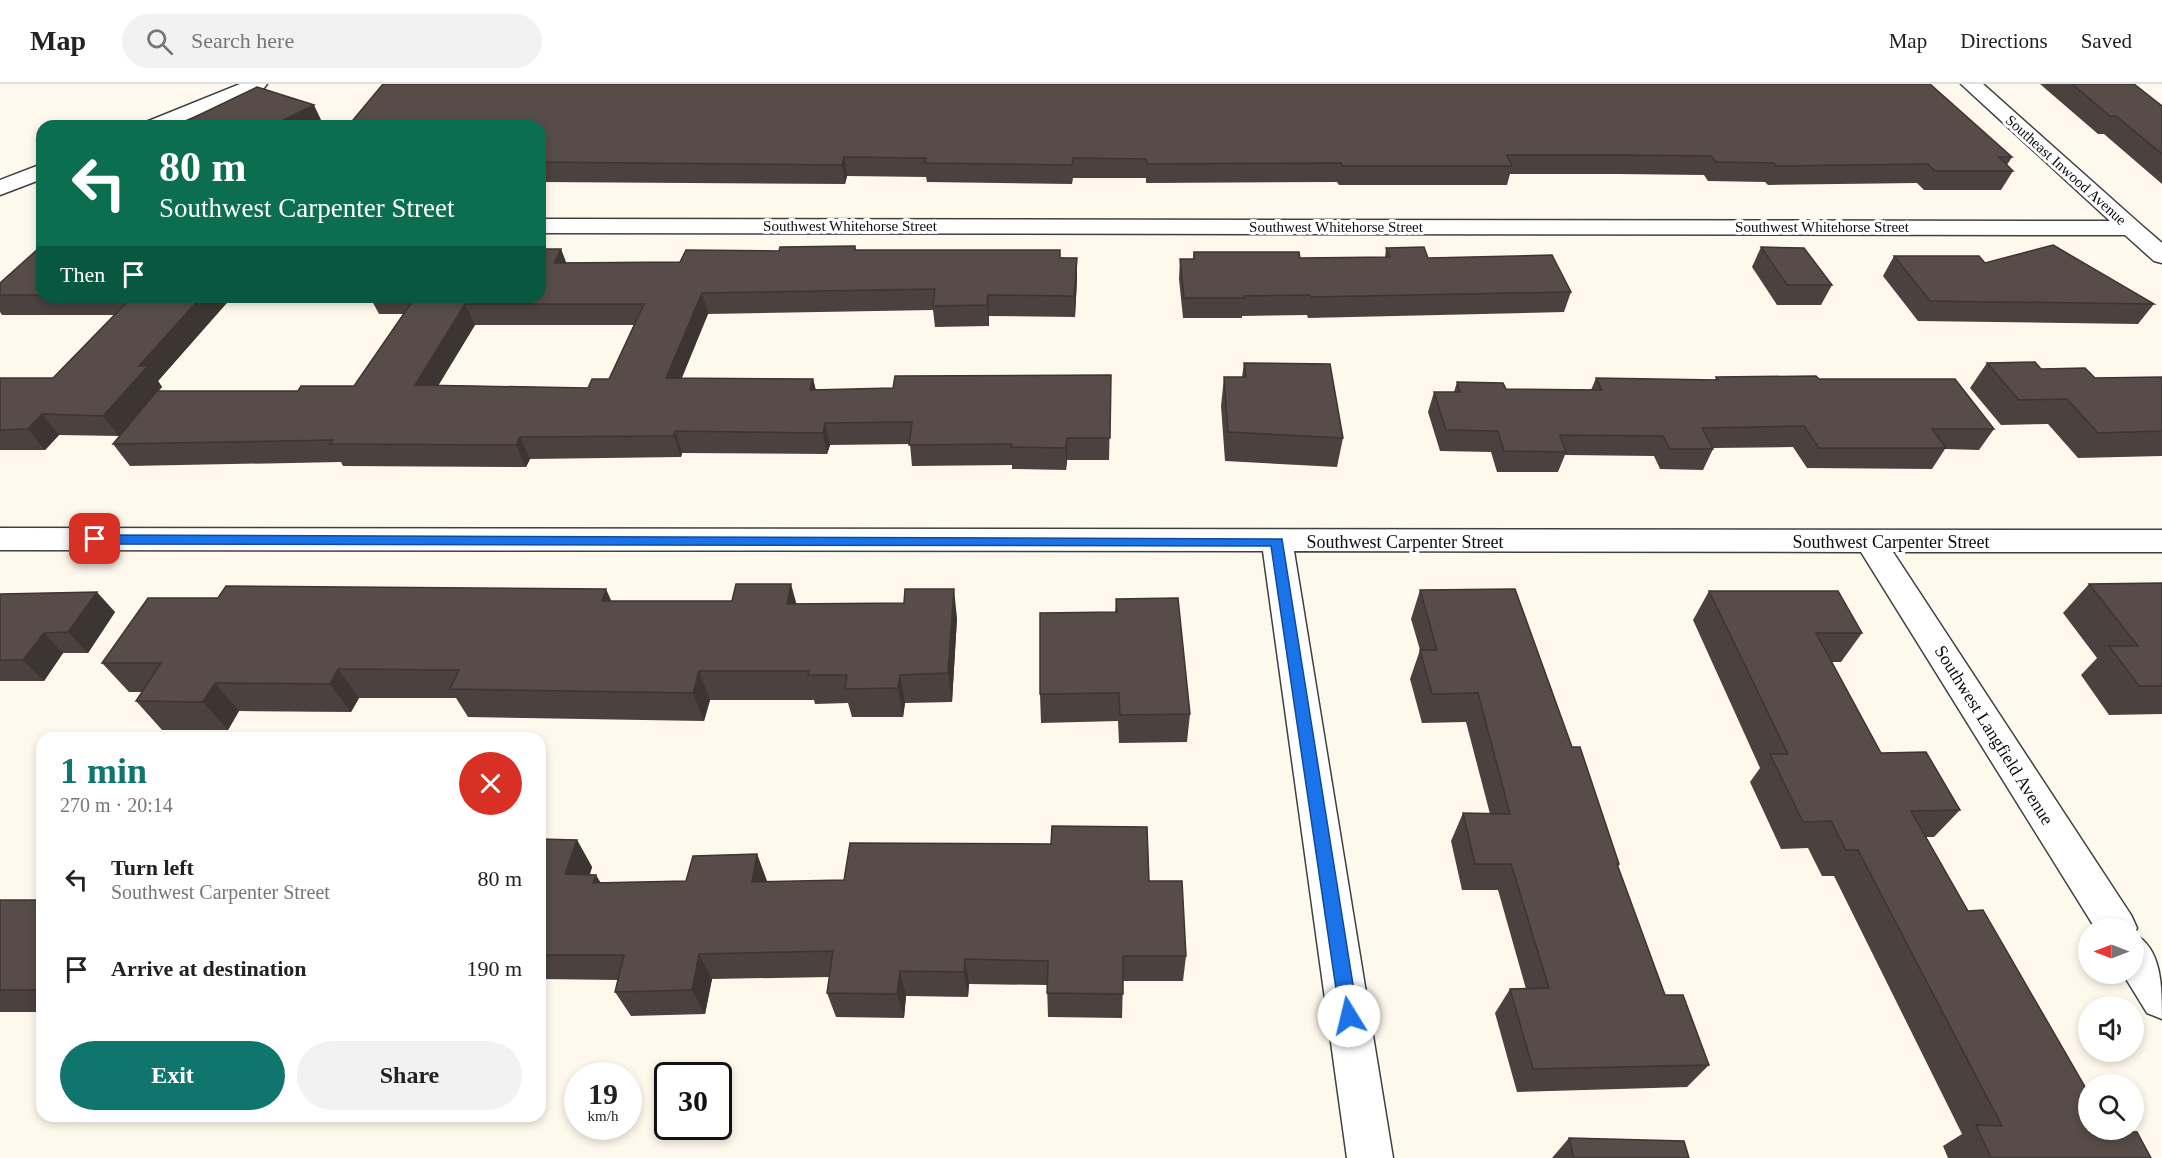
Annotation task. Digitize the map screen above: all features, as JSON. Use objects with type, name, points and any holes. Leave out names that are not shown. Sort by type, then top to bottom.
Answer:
[{"type":"street","points":[[168,120],[257,84]]},
{"type":"street","name":"Southeast Inwood Avenue","points":[[1971,84],[2162,256]]},
{"type":"street","points":[[3,187],[36,173]]},
{"type":"street","points":[[3,187],[33,196]]},
{"type":"street","name":"Southwest Whitehorse Street","points":[[546,226],[2131,228]]},
{"type":"street","name":"Southwest Carpenter Street","points":[[0,539],[1277,542],[2162,541]]},
{"type":"street","points":[[1277,542],[1370,1158]]},
{"type":"street","name":"Southwest Langfield Avenue","points":[[1871,542],[2111,918]]},
{"type":"street","points":[[2144,970],[2162,999]]},
{"type":"building","points":[[383,84],[1930,84],[2012,157],[1999,157],[2013,171],[1935,171],[1928,164],[1776,166],[1774,163],[1716,162],[1711,156],[1625,155],[1507,155],[1512,166],[1342,166],[1341,163],[1147,164],[1146,159],[1073,158],[1072,165],[925,163],[926,158],[844,157],[842,165],[546,162],[546,120],[353,120]]},
{"type":"building","points":[[2072,84],[2134,84],[2162,106],[2162,154],[2116,116],[2110,116]]},
{"type":"building","points":[[257,87],[314,105],[284,120],[188,120]]},
{"type":"building","points":[[2053,245],[2154,304],[1930,301],[1894,256],[1979,256],[1985,263]]},
{"type":"building","points":[[855,246],[855,250],[1060,250],[1060,258],[1077,258],[1074,296],[988,295],[987,305],[933,306],[935,289],[702,293],[666,378],[813,379],[810,390],[893,388],[895,376],[1111,375],[1110,438],[1067,438],[1066,448],[1011,447],[1012,444],[909,445],[912,422],[825,423],[823,433],[675,431],[674,436],[520,437],[516,445],[330,444],[333,440],[113,444],[157,391],[298,391],[301,386],[354,386],[411,303],[546,303],[546,249],[561,249],[554,263],[680,262],[686,250],[779,251],[780,247]],"holes":[[[465,304],[644,304],[609,379],[592,379],[588,388],[415,385]]]},
{"type":"building","points":[[1424,247],[1428,258],[1552,255],[1571,292],[1184,298],[1180,259],[1194,259],[1194,252],[1299,252],[1300,258],[1390,257],[1386,248]]},
{"type":"building","points":[[1761,247],[1804,248],[1832,285],[1787,285]]},
{"type":"building","points":[[36,251],[36,295],[0,295],[0,283]]},
{"type":"building","points":[[126,303],[196,303],[139,366],[148,366],[103,416],[42,414],[28,429],[0,430],[0,378],[53,378]]},
{"type":"building","points":[[2035,362],[2041,369],[2085,368],[2095,378],[2162,377],[2162,431],[2098,433],[2067,399],[2019,400],[1987,363]]},
{"type":"building","points":[[1244,363],[1330,364],[1343,438],[1228,432],[1224,377],[1246,377]]},
{"type":"building","points":[[1816,376],[1819,379],[1955,379],[1994,429],[1932,429],[1946,448],[1819,448],[1804,426],[1702,428],[1713,449],[1670,449],[1663,436],[1560,435],[1566,452],[1504,451],[1498,431],[1446,430],[1434,392],[1460,392],[1457,382],[1503,383],[1506,389],[1602,390],[1596,378],[1718,380],[1716,377]]},
{"type":"building","points":[[2162,583],[2162,686],[2139,686],[2109,646],[2138,646],[2089,584]]},
{"type":"building","points":[[736,584],[791,584],[787,604],[904,603],[905,589],[954,589],[948,673],[900,675],[898,688],[845,689],[847,675],[808,675],[809,671],[699,671],[693,693],[450,689],[459,670],[338,669],[330,684],[215,683],[203,702],[136,701],[161,663],[102,663],[148,598],[218,598],[226,586],[606,589],[602,601],[732,601]]},
{"type":"building","points":[[1515,589],[1572,747],[1580,747],[1619,864],[1617,864],[1665,995],[1683,995],[1709,1065],[1533,1069],[1510,989],[1549,988],[1511,864],[1475,864],[1463,813],[1510,814],[1478,693],[1432,694],[1420,650],[1437,650],[1420,590]]},
{"type":"building","points":[[1709,591],[1838,591],[1862,633],[1816,633],[1881,753],[1926,752],[1960,810],[1911,811],[1968,911],[1983,910],[2078,1075],[2078,1140],[2141,1140],[2151,1158],[1991,1158],[1976,1125],[2002,1126],[1858,850],[1846,850],[1831,821],[1803,822],[1770,754],[1788,754]]},
{"type":"building","points":[[97,592],[68,632],[44,633],[23,660],[0,660],[0,594]]},
{"type":"building","points":[[1178,598],[1190,714],[1120,715],[1119,693],[1040,694],[1040,613],[1117,612],[1116,599]]},
{"type":"building","points":[[1052,826],[1147,827],[1149,881],[1182,881],[1186,956],[1123,956],[1123,994],[1047,993],[1048,961],[965,959],[964,972],[900,971],[897,994],[827,993],[833,951],[699,954],[692,990],[615,992],[624,955],[546,955],[546,839],[577,840],[565,874],[596,875],[593,883],[686,881],[693,856],[757,854],[752,882],[844,880],[850,843],[1051,844]]},
{"type":"building","points":[[0,900],[36,900],[36,990],[0,990]]},
{"type":"building","points":[[1569,1138],[1684,1141],[1689,1158],[1574,1158]]},
{"type":"route","points":[[95,539],[1277,542],[1349,1016]]}]
